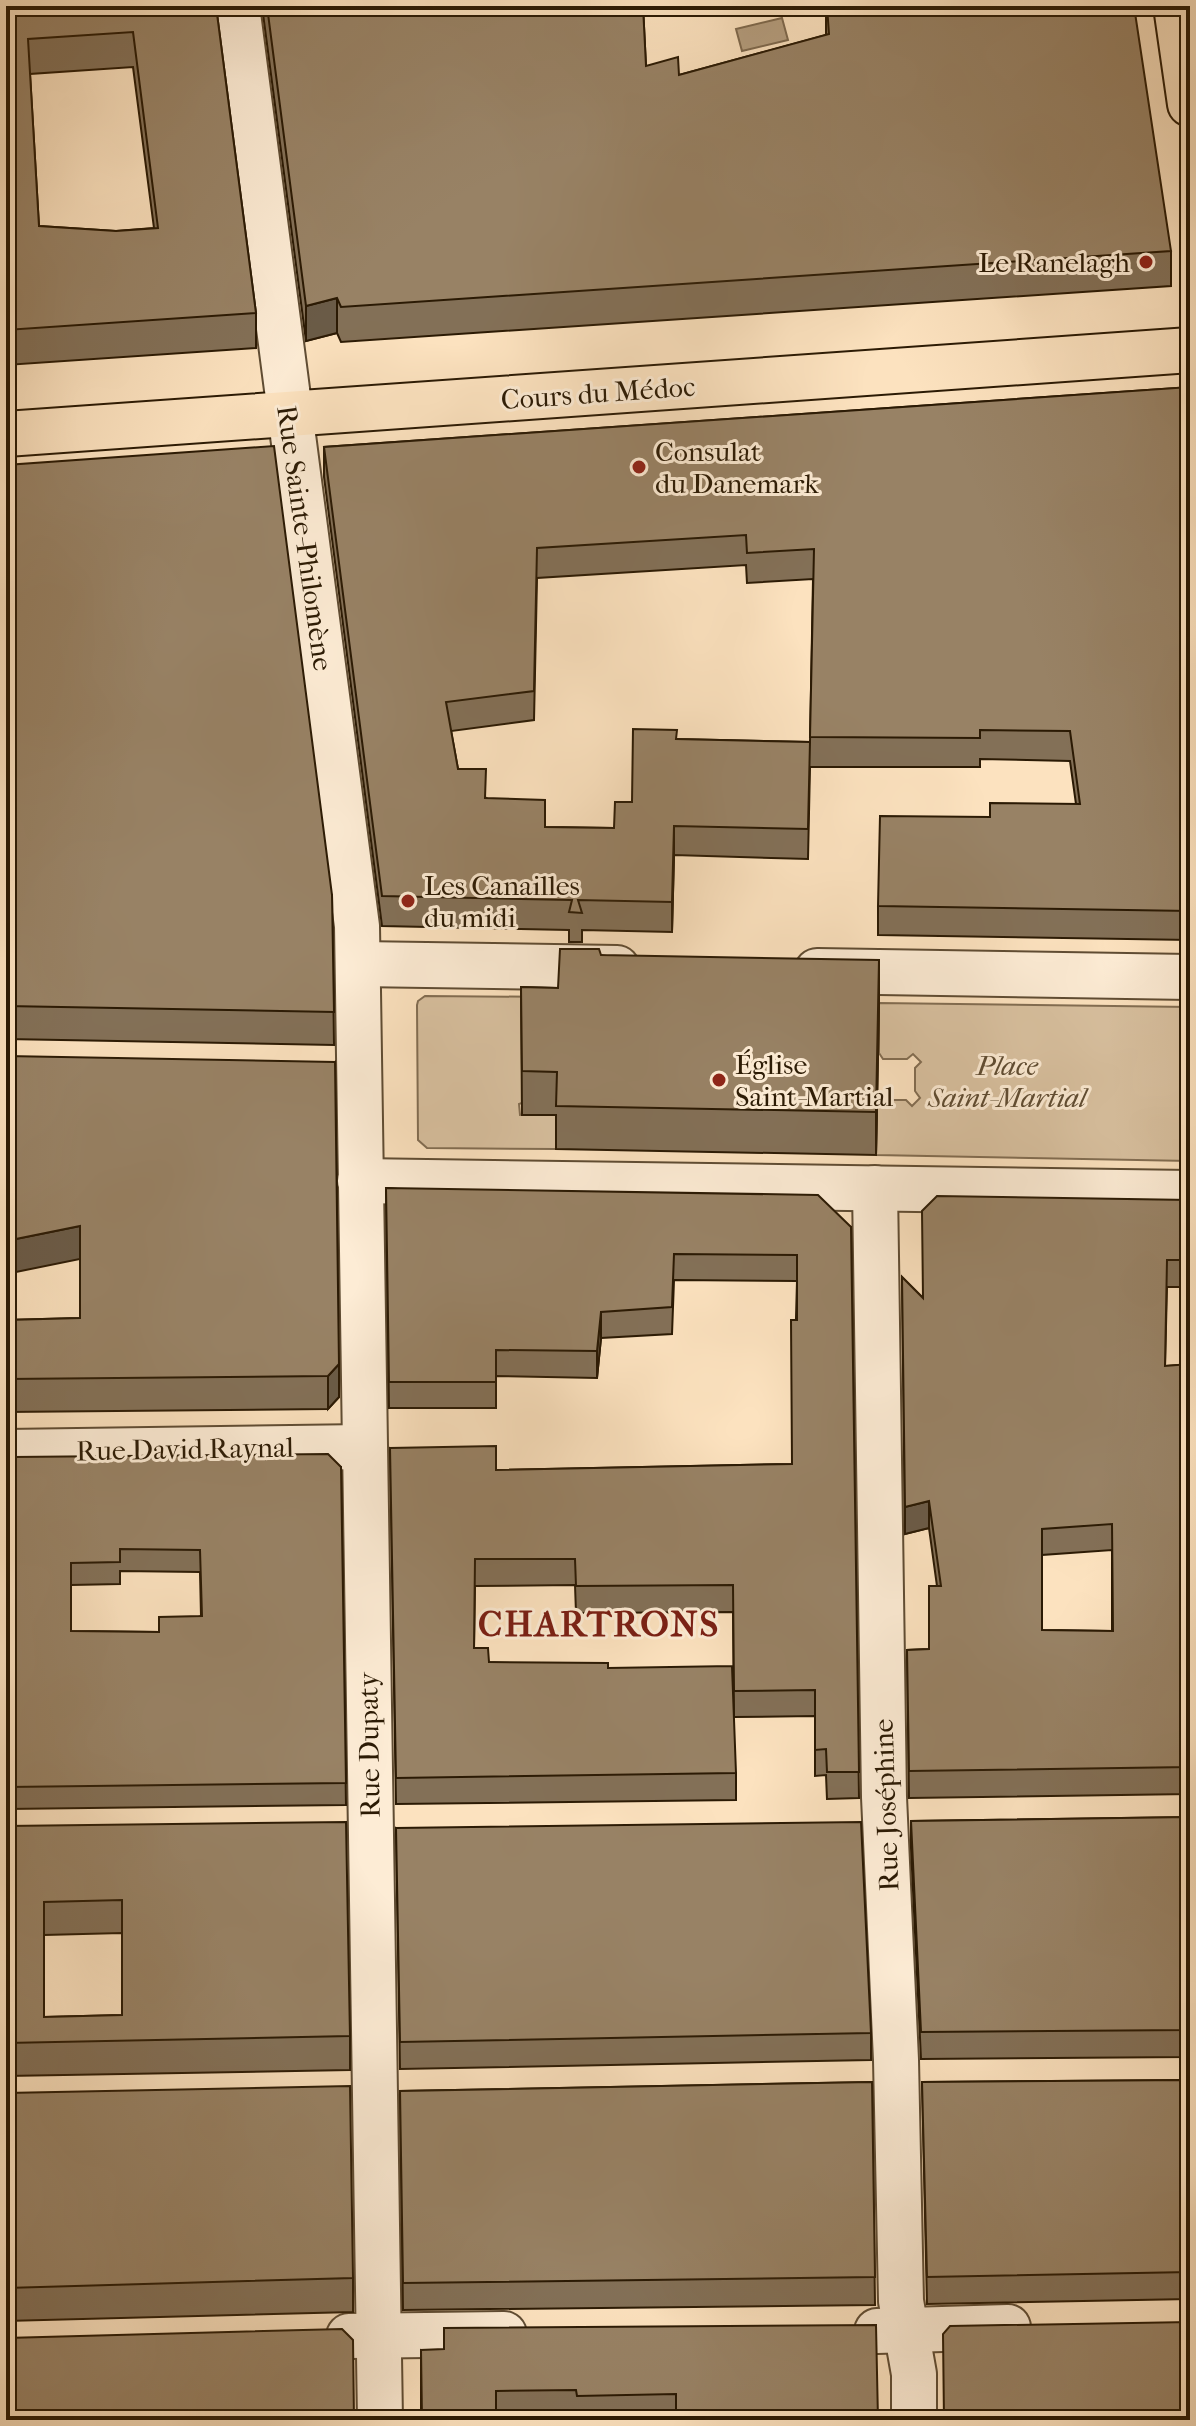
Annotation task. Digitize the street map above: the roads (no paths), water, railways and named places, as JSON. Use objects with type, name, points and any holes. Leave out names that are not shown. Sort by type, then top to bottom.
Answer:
[{"type":"main road","points":[[1182,22],[1190,104]]},
{"type":"main road","name":"Cours du Médoc","points":[[6,434],[1190,350]]},
{"type":"street","name":"Rue Sainte-Philomène","points":[[237,6],[357,926],[359,964],[339,1070]]},
{"type":"street","points":[[359,964],[663,969]]},
{"type":"street","points":[[775,970],[1190,977]]},
{"type":"street","name":"Rue Dupaty","points":[[339,1070],[360,1181],[368,1830],[380,2420]]},
{"type":"street","points":[[360,1181],[1190,1193]]},
{"type":"street","name":"Rue Joséphine","points":[[875,1188],[865,1824],[897,2085],[901,2301],[914,2374],[914,2420]]},
{"type":"street","name":"Rue David Raynal","points":[[6,1452],[364,1447]]},
{"type":"street","points":[[865,1824],[931,1823]]},
{"type":"street","points":[[329,2095],[422,2093]]},
{"type":"street","points":[[834,2331],[1048,2326]]},
{"type":"street","points":[[314,2337],[551,2334]]},
{"type":"place","name":"Le Ranelagh","points":[[1146,262]]},
{"type":"place","name":"Consulat du Danemark","points":[[639,467]]},
{"type":"place","name":"Les Canailles du midi","points":[[408,901]]},
{"type":"place","name":"Église Saint-Martial","points":[[719,1080]]},
{"type":"district","name":"CHARTRONS","points":[[599,1624]]},
{"type":"park label","name":"Place Saint-Martial","points":[[1007,1081]]}]
